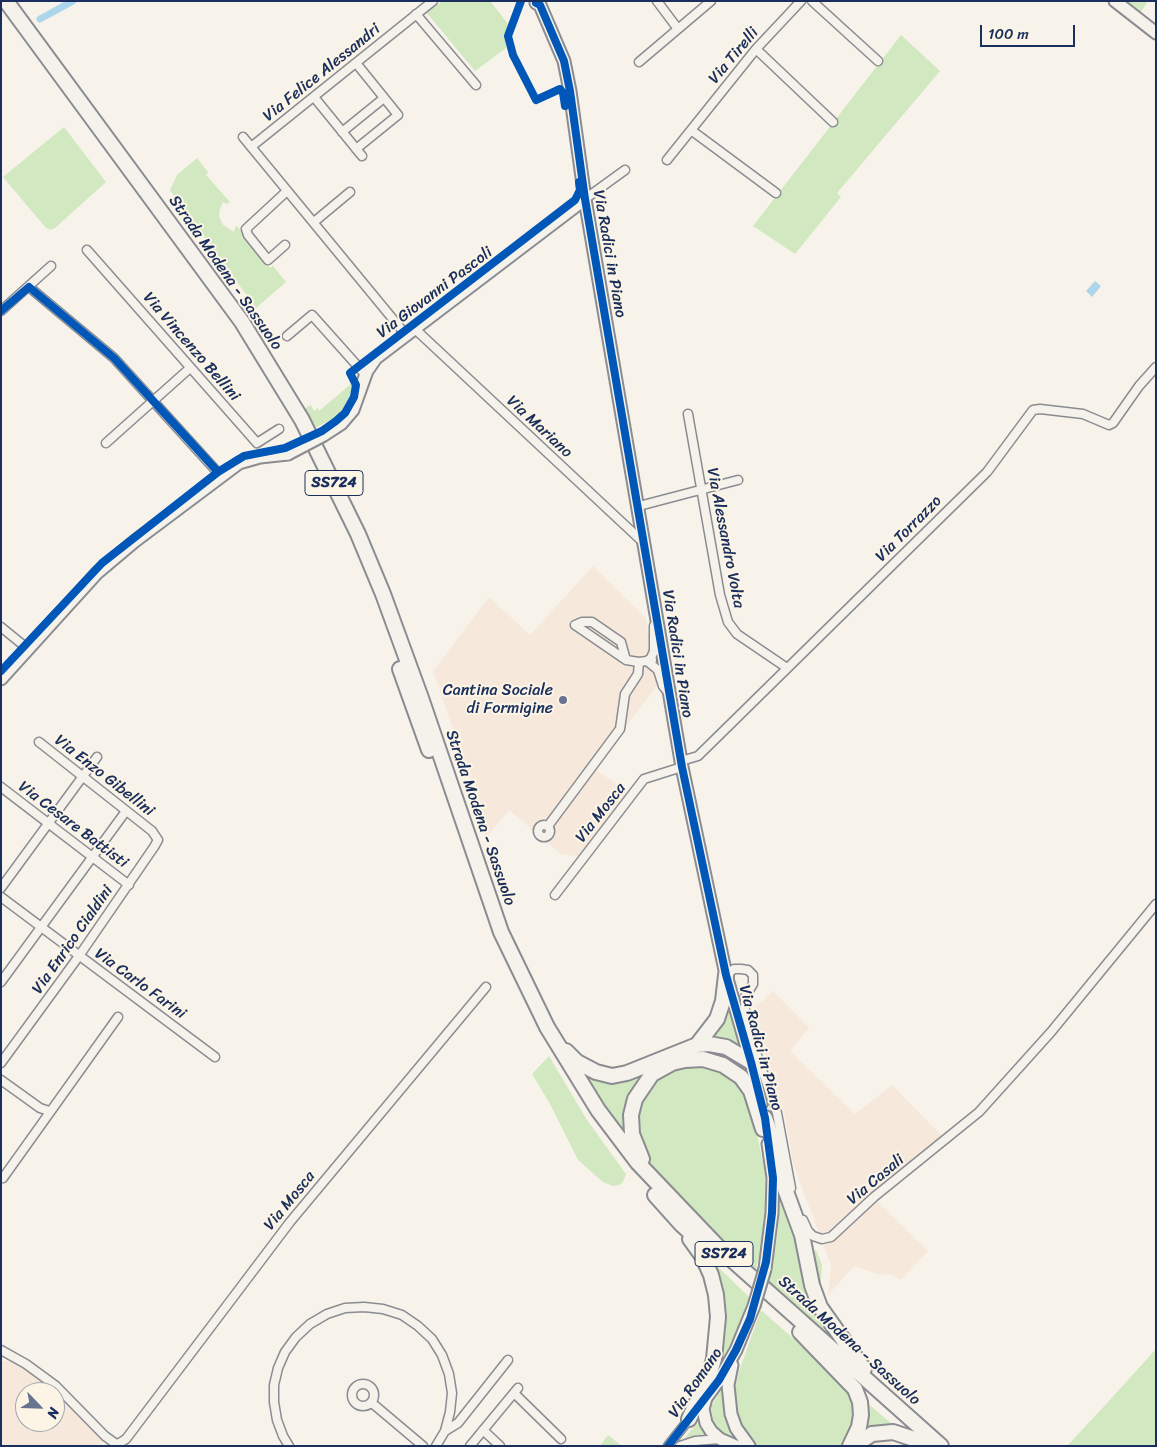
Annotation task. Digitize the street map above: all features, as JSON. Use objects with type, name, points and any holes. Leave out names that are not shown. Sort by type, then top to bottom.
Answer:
[{"type":"highway","name":"Strada Modena - Sassuolo","points":[[6,1],[242,322],[302,420],[358,534],[383,594],[421,698],[501,932],[543,1031],[598,1110],[638,1163],[720,1250],[941,1446]]},
{"type":"highway","name":"Strada Modena - Sassuolo","points":[[1,9],[235,326],[294,425],[329,493],[375,596],[494,936],[543,1031],[590,1114],[632,1168],[681,1224],[928,1446]]},
{"type":"highway","points":[[543,1031],[557,1036],[577,1062],[596,1072],[612,1076],[627,1073],[697,1044],[717,1019],[724,1001],[726,975]]},
{"type":"highway","points":[[697,1044],[726,1047],[751,1062]]},
{"type":"highway","points":[[656,1183],[637,1149],[632,1134],[631,1115],[635,1099],[652,1074],[672,1063],[703,1059],[723,1065],[740,1077],[751,1091],[768,1144]]},
{"type":"highway","points":[[765,1118],[774,1143],[781,1178],[802,1235],[812,1285],[820,1307],[859,1364],[897,1408]]},
{"type":"highway","points":[[681,1224],[703,1257],[711,1275],[716,1295],[718,1317],[714,1359],[709,1376],[689,1419]]},
{"type":"highway","points":[[800,1332],[855,1389],[860,1402],[861,1415],[859,1427],[850,1446]]},
{"type":"highway","points":[[854,1446],[872,1434],[888,1432],[903,1434],[914,1439],[922,1446]]},
{"type":"street","name":"Via Felice Alessandri","points":[[252,147],[433,1]]},
{"type":"street","points":[[657,1],[678,29]]},
{"type":"street","points":[[639,62],[711,1]]},
{"type":"street","name":"Via Tirelli","points":[[667,160],[756,49],[800,1]]},
{"type":"street","points":[[812,1],[878,61]]},
{"type":"street","points":[[1115,1],[1156,33]]},
{"type":"street","name":"Via Radici in Piano","points":[[538,3],[564,61],[585,198],[682,764],[726,975],[765,1118],[773,1178],[772,1204],[765,1269],[754,1306]]},
{"type":"street","points":[[416,14],[476,85]]},
{"type":"street","points":[[756,49],[833,122]]},
{"type":"street","points":[[356,62],[398,115],[356,149]]},
{"type":"street","points":[[314,97],[362,156]]},
{"type":"street","points":[[342,132],[384,98]]},
{"type":"street","points":[[691,130],[776,193]]},
{"type":"street","name":"Via Mariano","points":[[243,137],[410,332],[645,545]]},
{"type":"street","points":[[585,198],[625,170]]},
{"type":"street","points":[[285,245],[268,260],[248,235],[246,229],[288,191]]},
{"type":"street","points":[[314,222],[350,192]]},
{"type":"street","name":"Via Giovanni Pascoli","points":[[1,679],[91,579],[110,562],[239,463],[249,459],[288,454],[341,424],[353,410],[367,371],[376,358],[585,198]]},
{"type":"street","name":"Via Vincenzo Bellini","points":[[87,250],[257,444],[279,429]]},
{"type":"street","points":[[1,311],[51,266]]},
{"type":"street","points":[[29,287],[114,358],[221,476]]},
{"type":"street","points":[[287,336],[312,315],[358,367],[362,371],[367,371]]},
{"type":"street","name":"Via Torrazzo","points":[[682,764],[698,756],[992,467],[1033,410],[1040,409],[1083,414],[1109,425],[1156,367]]},
{"type":"street","points":[[106,443],[190,368]]},
{"type":"street","name":"Via Alessandro Volta","points":[[688,414],[720,595],[728,622],[737,634],[787,668]]},
{"type":"street","points":[[639,506],[738,480]]},
{"type":"street","points":[[548,826],[620,729],[625,694],[638,674],[643,662],[651,658],[654,651],[654,627],[658,618]]},
{"type":"street","points":[[626,660],[621,642],[592,622],[582,622],[575,625],[626,660],[643,662],[663,658]]},
{"type":"street","points":[[1,627],[28,649]]},
{"type":"street","points":[[643,662],[658,670],[663,686],[669,692]]},
{"type":"street","name":"Via Enzo Gibellini","points":[[38,742],[152,831]]},
{"type":"street","points":[[1,888],[97,757]]},
{"type":"street","name":"Via Mosca","points":[[555,895],[644,779],[682,764]]},
{"type":"street","points":[[576,773],[584,778]]},
{"type":"street","name":"Via Cesare Battisti","points":[[1,787],[129,885]]},
{"type":"street","points":[[1,982],[126,811]]},
{"type":"street","name":"Via Enrico Cialdini","points":[[1,1063],[79,956],[154,847],[158,840],[152,831]]},
{"type":"street","name":"Via Carlo Farini","points":[[1,897],[215,1057]]},
{"type":"street","name":"Via Casali","points":[[726,975],[734,969],[748,970],[753,975],[753,984],[745,997],[745,1011],[757,1055],[777,1113],[790,1186],[808,1231],[818,1238],[825,1239],[831,1237],[874,1198],[983,1108],[1051,1032],[1156,904]]},
{"type":"street","name":"Via Mosca","points":[[118,1444],[290,1222],[486,987]]},
{"type":"street","points":[[2,1179],[118,1017]]},
{"type":"street","points":[[1,1080],[43,1110],[49,1111]]},
{"type":"street","name":"Via Romano","points":[[668,1446],[720,1380],[736,1350],[754,1306]]},
{"type":"street","points":[[289,1446],[277,1420],[274,1402],[274,1385],[278,1368],[285,1352],[296,1337],[310,1324],[326,1314],[345,1308],[364,1307],[383,1309],[402,1316],[418,1326],[432,1339],[442,1356],[449,1374],[452,1393],[445,1431],[436,1446]]},
{"type":"street","points":[[1,1350],[22,1361],[68,1397],[105,1436],[118,1444]]},
{"type":"street","points":[[736,1350],[729,1377],[728,1400],[730,1414],[736,1428],[749,1446]]},
{"type":"street","points":[[1,1359],[8,1358],[22,1361]]},
{"type":"street","points":[[445,1431],[458,1422],[508,1360]]},
{"type":"street","points":[[470,1446],[516,1390],[561,1439]]},
{"type":"street","points":[[706,1398],[704,1409],[706,1422],[711,1431],[720,1439],[736,1446]]},
{"type":"street","points":[[372,1403],[423,1446]]},
{"type":"street","points":[[483,1430],[500,1446]]},
{"type":"street","points":[[680,1446],[696,1441],[720,1439]]},
{"type":"shaded area","points":[[593,566],[646,618],[657,686],[594,768],[629,793],[582,857],[561,854],[509,810],[485,839],[479,807],[433,671],[489,597],[530,635]]},
{"type":"shaded area","points":[[773,991],[809,1028],[790,1051],[855,1114],[892,1085],[948,1142],[876,1200],[928,1251],[901,1280],[890,1274],[880,1275],[854,1266],[828,1295],[831,1265],[794,1167],[784,1112],[770,1075],[753,1009]]},
{"type":"shaded area","points":[[1,1361],[10,1361],[23,1365],[45,1382],[15,1382],[15,1432],[65,1432],[65,1398],[100,1433],[103,1439],[102,1446],[1,1446]]},
{"type":"shaded area","points":[[885,1437],[895,1446],[867,1446]]},
{"type":"green space","points":[[443,1],[490,1],[509,25],[506,48],[475,71],[426,12]]},
{"type":"green space","points":[[1124,1],[1148,1],[1141,12]]},
{"type":"green space","points":[[901,35],[940,71],[837,193],[841,197],[795,254],[753,226]]},
{"type":"green space","points":[[64,127],[106,182],[51,230],[46,228],[3,177]]},
{"type":"green space","points":[[197,158],[208,172],[206,175],[230,202],[227,204],[223,202],[220,209],[219,216],[223,225],[234,232],[237,226],[270,268],[273,266],[286,282],[256,308],[170,190],[177,175]]},
{"type":"green space","points":[[352,383],[354,387],[341,412],[315,428],[303,409],[311,405],[314,411],[318,408],[319,411]]},
{"type":"green space","points":[[728,1001],[742,1053],[708,1041]]},
{"type":"green space","points":[[718,1050],[746,1065],[751,1086],[688,1053]]},
{"type":"green space","points":[[549,1056],[587,1120],[626,1174],[623,1182],[619,1185],[613,1186],[603,1182],[578,1160],[549,1102],[532,1074]]},
{"type":"green space","points":[[683,1067],[706,1068],[718,1072],[734,1080],[746,1095],[753,1116],[765,1172],[766,1211],[762,1243],[755,1274],[718,1238],[656,1171],[636,1136],[637,1114],[643,1095],[663,1076]]},
{"type":"green space","points":[[579,1069],[647,1072],[629,1142],[599,1099]]},
{"type":"green space","points":[[781,1196],[797,1239],[809,1295],[820,1319],[848,1358],[768,1287],[777,1237]]},
{"type":"green space","points":[[808,1245],[817,1252],[822,1265],[820,1296]]},
{"type":"green space","points":[[708,1257],[749,1297],[740,1325],[715,1374]]},
{"type":"green space","points":[[761,1310],[847,1386],[855,1402],[856,1421],[846,1446],[756,1446],[750,1440],[734,1409],[734,1396],[738,1374]]},
{"type":"green space","points":[[1156,1349],[1156,1446],[1067,1446],[1108,1402]]},
{"type":"green space","points":[[724,1385],[741,1443],[722,1435],[713,1422],[710,1408]]},
{"type":"green space","points":[[865,1401],[899,1430],[864,1435]]},
{"type":"green space","points":[[701,1419],[710,1436],[681,1442]]},
{"type":"green space","points":[[608,1435],[622,1446],[600,1446]]},
{"type":"water","points":[[1095,281],[1101,286],[1092,297],[1086,291]]},
{"type":"waterway","points":[[40,19],[73,1]]},
{"type":"cycle path","points":[[521,1],[508,36],[513,55],[536,100],[560,89],[563,93],[565,106]]},
{"type":"cycle path","points":[[536,3],[540,5],[564,61],[585,199],[682,767],[726,975],[765,1118],[773,1178],[772,1213],[766,1262],[750,1319],[736,1350],[719,1380],[668,1446]]},
{"type":"cycle path","points":[[1,671],[102,563],[218,472],[244,456],[285,448],[322,431],[336,421],[345,413],[354,397],[356,385],[350,373],[575,200],[580,190],[579,182]]},
{"type":"cycle path","points":[[1,311],[29,287],[114,358],[218,472]]},
{"type":"place","name":"Cantina Sociale di Formigine","points":[[563,700]]}]
